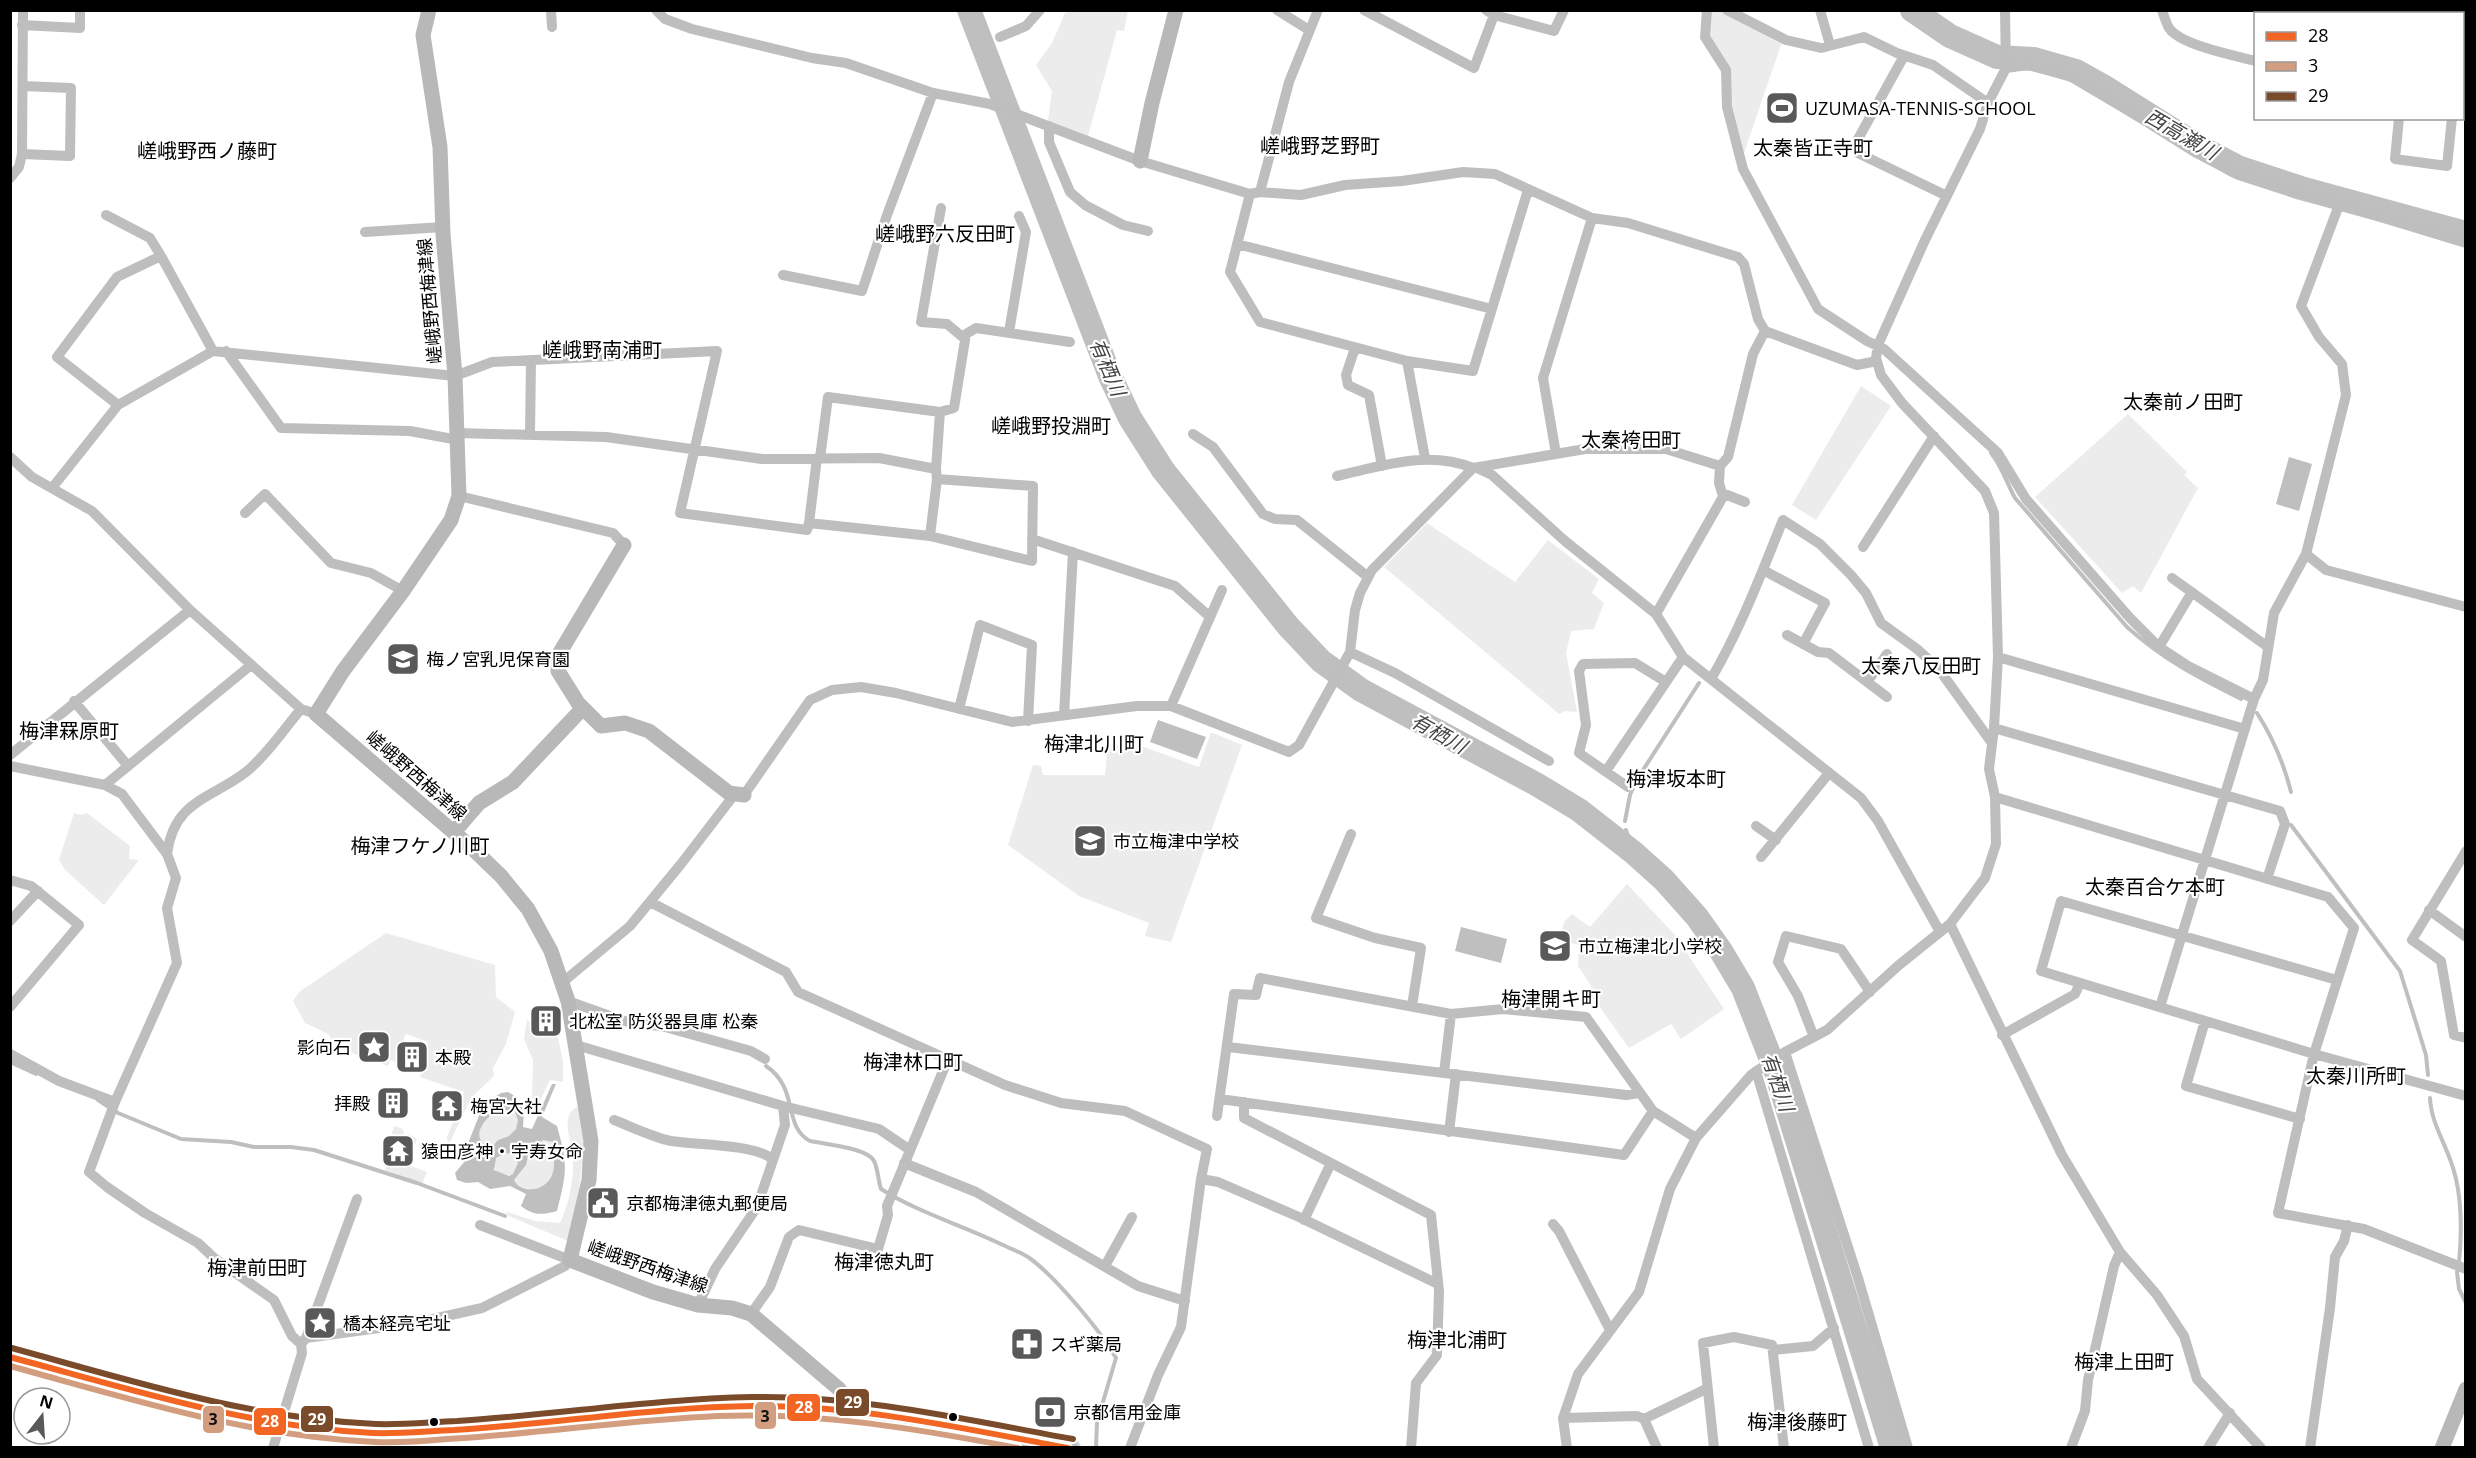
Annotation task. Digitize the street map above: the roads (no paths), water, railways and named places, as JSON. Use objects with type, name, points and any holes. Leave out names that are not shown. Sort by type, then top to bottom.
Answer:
[{"type":"main road","name":"嵯峨野西梅津線","points":[[429,10],[423,35],[440,147],[443,227],[455,376],[459,496],[451,520],[403,591],[309,712],[454,832],[501,876],[528,909],[551,951],[568,1000],[592,1156],[587,1194],[570,1260],[653,1292],[698,1305],[732,1308],[751,1314],[839,1389],[853,1411]]},
{"type":"main road","points":[[1140,161],[1176,10]]},
{"type":"main road","points":[[624,545],[559,654],[558,671],[583,708],[601,726],[625,723],[649,731],[739,795]]},
{"type":"main road","points":[[454,832],[479,803],[513,782],[583,708]]},
{"type":"main road","points":[[10,1358],[199,1407],[282,1424],[375,1434],[482,1429],[706,1408],[758,1406],[853,1411],[1071,1448]]},
{"type":"main road","points":[[2442,1448],[2466,1389]]},
{"type":"street","points":[[10,178],[19,167],[22,154],[23,10]]},
{"type":"street","points":[[22,25],[80,28],[80,10]]},
{"type":"street","points":[[551,10],[552,27]]},
{"type":"street","points":[[657,10],[665,19],[685,27],[812,58],[846,63],[933,93],[990,104],[1140,161],[1255,193],[1301,195],[1345,185],[1402,181],[1463,172],[1495,174],[1592,218],[1628,223],[1738,257],[1744,264],[1758,319],[1765,331],[1857,365],[1877,361]]},
{"type":"street","points":[[1000,37],[1026,26],[1040,10]]},
{"type":"street","points":[[1277,10],[1309,30]]},
{"type":"street","points":[[1318,10],[1286,91],[1230,272],[1260,322],[1407,361],[1473,371],[1528,190]]},
{"type":"street","points":[[1364,10],[1474,68],[1490,13],[1554,32],[1564,10]]},
{"type":"street","points":[[1707,10],[1706,37],[1726,70],[1727,106],[1743,169],[1818,309],[1867,341],[1878,345],[1998,453],[2026,499],[2130,618],[2159,647],[2188,666],[2254,699]]},
{"type":"street","points":[[1727,10],[1786,40],[1821,48],[1864,38],[1904,56],[1933,65],[1988,103]]},
{"type":"street","points":[[1820,10],[1830,45]]},
{"type":"street","points":[[1567,1448],[1563,1418],[1578,1374],[1639,1292],[1670,1189],[1696,1138],[1758,1070],[1783,1053],[1827,1030],[1950,924],[1985,878],[1996,844],[1995,797],[1989,769],[1998,657],[1994,513],[1985,491],[1902,403],[1881,375],[1877,361],[1878,345],[1980,129],[1988,103],[2006,61],[2005,10]]},
{"type":"street","points":[[2162,10],[2169,28],[2178,36],[2219,53],[2254,61]]},
{"type":"street","points":[[1904,56],[1858,139],[1858,153],[1947,195]]},
{"type":"street","points":[[2006,61],[2068,75],[2232,172],[2466,243]]},
{"type":"street","points":[[22,154],[70,156],[71,88],[23,86]]},
{"type":"street","points":[[783,275],[862,291],[887,215],[933,93]]},
{"type":"street","points":[[2399,120],[2395,159],[2447,166],[2452,120]]},
{"type":"street","points":[[1049,126],[1049,142],[1070,192],[1085,205],[1123,225],[1148,231]]},
{"type":"street","points":[[2160,1007],[2254,699],[2263,680],[2274,613],[2306,555],[2346,395],[2342,364],[2319,337],[2301,306],[2339,205]]},
{"type":"street","points":[[941,208],[921,322],[947,324],[965,339]]},
{"type":"street","points":[[106,215],[150,238],[213,351]]},
{"type":"street","points":[[1009,332],[1026,232],[1019,216]]},
{"type":"street","points":[[1556,454],[1543,378],[1592,218]]},
{"type":"street","points":[[365,232],[443,227]]},
{"type":"street","points":[[1237,244],[1492,309]]},
{"type":"street","points":[[118,405],[57,357],[117,277],[161,256]]},
{"type":"street","points":[[52,488],[118,405],[213,351],[455,376],[492,362],[717,351],[680,513],[807,530],[828,397],[940,412],[954,408],[966,334],[976,328],[1070,342]]},
{"type":"street","points":[[1745,502],[1724,495],[1719,483],[1720,466],[1728,457],[1753,354],[1765,331]]},
{"type":"street","points":[[1355,348],[1346,375],[1348,385],[1369,395],[1382,466]]},
{"type":"street","points":[[226,351],[281,428],[410,430],[458,437],[530,435],[606,437],[762,459],[879,458],[936,474],[1033,486],[1032,561],[930,536],[809,523]]},
{"type":"street","points":[[530,435],[531,360]]},
{"type":"street","points":[[1407,361],[1425,458]]},
{"type":"street","points":[[930,536],[940,412]]},
{"type":"street","points":[[1193,434],[1213,447],[1263,514],[1275,519],[1297,520],[1368,577]]},
{"type":"street","points":[[1863,547],[1934,436]]},
{"type":"street","points":[[563,982],[630,926],[739,795],[810,700],[832,690],[861,687],[896,693],[1012,722],[1137,706],[1171,706],[1289,752],[1299,745],[1348,657],[1355,610],[1372,570],[1475,468],[1585,449],[1666,449],[1720,466]]},
{"type":"street","points":[[10,457],[32,477],[92,511],[190,610],[251,665],[309,712],[246,772],[203,797],[187,810],[171,833],[168,854]]},
{"type":"street","points":[[1337,477],[1425,458],[1455,461],[1492,475],[1556,534],[1656,614],[1683,657],[1861,798],[1878,822],[1940,932]]},
{"type":"street","points":[[245,513],[265,494],[331,563],[371,573],[403,591]]},
{"type":"street","points":[[1656,614],[1724,495]]},
{"type":"street","points":[[459,496],[613,533],[624,545]]},
{"type":"street","points":[[1711,679],[1730,646],[1783,520],[1820,544],[1866,593],[1881,623],[1917,649],[1938,668],[1992,743]]},
{"type":"street","points":[[1032,538],[1175,586],[1210,617]]},
{"type":"street","points":[[1064,715],[1073,552]]},
{"type":"street","points":[[2306,555],[2326,570],[2466,607]]},
{"type":"street","points":[[1762,570],[1826,603],[1803,644]]},
{"type":"street","points":[[2172,578],[2268,647]]},
{"type":"street","points":[[1171,706],[1222,590]]},
{"type":"street","points":[[2159,647],[2192,592]]},
{"type":"street","points":[[10,754],[190,610]]},
{"type":"street","points":[[959,708],[980,625],[1032,645],[1028,721]]},
{"type":"street","points":[[1787,635],[1818,652],[1829,653],[1887,697]]},
{"type":"street","points":[[1867,682],[1887,654]]},
{"type":"street","points":[[1348,657],[1395,673],[1549,761]]},
{"type":"street","points":[[1606,771],[1683,657]]},
{"type":"street","points":[[1998,657],[2245,729]]},
{"type":"street","points":[[1628,787],[1579,753],[1586,724],[1579,671],[1583,664],[1635,663],[1666,682]]},
{"type":"street","points":[[105,785],[251,665]]},
{"type":"street","points":[[74,702],[128,766]]},
{"type":"street","points":[[1994,728],[2280,811],[2286,824],[2267,879]]},
{"type":"street","points":[[10,766],[105,785],[122,794],[168,854],[176,878],[167,908],[177,963],[115,1102],[89,1172],[145,1213],[198,1243],[214,1258],[274,1300],[292,1336],[303,1341],[415,1323],[482,1308],[565,1266],[570,1260],[480,1225]]},
{"type":"street","points":[[1761,857],[1829,773]]},
{"type":"street","points":[[1995,797],[2328,897],[2354,928],[2314,1054],[2278,1213],[2348,1225],[2392,1239],[2466,1269]]},
{"type":"street","points":[[1756,826],[1776,840]]},
{"type":"street","points":[[1352,834],[1316,918],[1375,938],[1421,948],[1412,1006]]},
{"type":"street","points":[[2466,850],[2412,940],[2441,961],[2454,1035],[2466,1038]]},
{"type":"street","points":[[10,880],[31,886],[79,925],[10,1007]]},
{"type":"street","points":[[10,921],[38,891]]},
{"type":"street","points":[[2337,980],[2061,901],[2041,971],[2314,1054],[2466,1096]]},
{"type":"street","points":[[650,902],[786,972],[798,992],[1005,1085],[1061,1102],[1125,1111],[1207,1149],[1181,1327],[1158,1375],[1130,1448]]},
{"type":"street","points":[[2429,910],[2466,937]]},
{"type":"street","points":[[1950,924],[2062,1155],[2120,1252],[2157,1295],[2184,1336],[2197,1379],[2261,1448]]},
{"type":"street","points":[[1814,1037],[1798,996],[1778,962],[1786,936],[1841,949],[1870,992]]},
{"type":"street","points":[[1217,1116],[1234,994],[1256,995],[1260,978],[1451,1014],[1503,1009],[1587,1017],[1653,1111],[1696,1138]]},
{"type":"street","points":[[2002,1035],[2075,994],[2080,983]]},
{"type":"street","points":[[568,1000],[624,1021],[665,1027],[752,1051],[765,1059]]},
{"type":"street","points":[[1444,1073],[1451,1014]]},
{"type":"street","points":[[2205,1021],[2186,1086],[2300,1119]]},
{"type":"street","points":[[576,1045],[783,1106],[879,1129],[910,1150]]},
{"type":"street","points":[[1228,1047],[1626,1095],[1640,1092]]},
{"type":"street","points":[[1783,1053],[1862,1276],[1908,1448]]},
{"type":"street","points":[[10,1054],[59,1081],[115,1102]]},
{"type":"street","points":[[751,1314],[770,1287],[789,1237],[799,1230],[878,1250],[888,1215],[887,1206],[948,1059]]},
{"type":"street","points":[[1758,1070],[1869,1448]]},
{"type":"street","points":[[1449,1132],[1456,1074]]},
{"type":"street","points":[[1220,1099],[1624,1155],[1653,1111]]},
{"type":"street","points":[[1244,1102],[1244,1118],[1431,1215],[1438,1284],[1437,1354],[1416,1383],[1410,1448]]},
{"type":"street","points":[[698,1305],[715,1269],[757,1207],[785,1125],[783,1106]]},
{"type":"street","points":[[614,1120],[669,1140],[730,1146],[767,1154],[772,1159]]},
{"type":"street","points":[[1304,1220],[1331,1163]]},
{"type":"street","points":[[904,1164],[976,1192],[1138,1286],[1185,1301]]},
{"type":"street","points":[[1201,1179],[1218,1182],[1304,1220],[1438,1284]]},
{"type":"street","points":[[273,1448],[302,1353],[303,1341],[357,1199]]},
{"type":"street","points":[[1105,1266],[1132,1217]]},
{"type":"street","points":[[1553,1224],[1559,1231],[1610,1330]]},
{"type":"street","points":[[2310,1448],[2335,1257],[2344,1241],[2348,1225]]},
{"type":"street","points":[[2071,1448],[2085,1411],[2090,1369],[2114,1266],[2120,1252]]},
{"type":"street","points":[[1774,1350],[1813,1346],[1834,1328]]},
{"type":"street","points":[[1714,1448],[1706,1389],[1703,1343],[1734,1337],[1772,1345],[1784,1448]]},
{"type":"street","points":[[1644,1419],[1706,1389]]},
{"type":"street","points":[[2208,1448],[2230,1413]]},
{"type":"street","points":[[1563,1418],[1636,1416],[1644,1419],[1657,1448]]},
{"type":"waterway","name":"有栖川","points":[[969,10],[1110,376],[1130,418],[1163,470],[1288,626],[1321,661],[1361,690],[1536,784],[1579,810],[1664,880],[1697,917],[1721,951],[1743,988],[1776,1072],[1892,1448]]},
{"type":"waterway","name":"西高瀬川","points":[[1912,10],[1950,36],[1997,57],[2034,59],[2076,71],[2200,147],[2240,168],[2301,188],[2466,233]]},
{"type":"waterway","points":[[1991,453],[2015,498],[2127,627],[2181,667],[2241,699]]},
{"type":"waterway","points":[[1625,821],[1630,795],[1636,781],[1699,683]]},
{"type":"waterway","points":[[2257,713],[2277,751],[2291,792]]},
{"type":"waterway","points":[[2291,825],[2400,971],[2426,1055],[2428,1075]]},
{"type":"waterway","points":[[1626,830],[1634,853]]},
{"type":"waterway","points":[[10,1062],[36,1074]]},
{"type":"waterway","points":[[766,1066],[777,1075],[783,1085],[796,1126],[801,1134],[810,1141],[855,1150],[870,1157],[874,1161],[881,1189],[925,1212],[1028,1257],[1039,1265],[1076,1304],[1116,1358],[1097,1422],[1096,1448]]},
{"type":"waterway","points":[[2430,1098],[2433,1116],[2450,1159],[2458,1190],[2461,1227],[2459,1262]]},
{"type":"waterway","points":[[98,1100],[118,1113],[181,1139],[231,1142],[254,1147],[291,1147],[314,1150],[417,1183],[505,1216]]},
{"type":"waterway","points":[[2457,1272],[2459,1289],[2466,1303]]},
{"type":"place","name":"UZUMASA-TENNIS-SCHOOL","points":[[1782,108]]},
{"type":"place","name":"梅ノ宮乳児保育園","points":[[403,659]]},
{"type":"place","name":"市立梅津中学校","points":[[1090,841]]},
{"type":"place","name":"市立梅津北小学校","points":[[1555,946]]},
{"type":"place","name":"北松室 防災器具庫 松秦","points":[[546,1021]]},
{"type":"place","name":"影向石","points":[[374,1047]]},
{"type":"place","name":"本殿","points":[[412,1057]]},
{"type":"place","name":"拝殿","points":[[393,1103]]},
{"type":"place","name":"梅宮大社","points":[[447,1106]]},
{"type":"place","name":"猿田彦神・宇寿女命","points":[[398,1151]]},
{"type":"place","name":"京都梅津徳丸郵便局","points":[[603,1203]]},
{"type":"place","name":"橋本経亮宅址","points":[[320,1323]]},
{"type":"place","name":"スギ薬局","points":[[1027,1344]]},
{"type":"place","name":"京都信用金庫","points":[[1050,1412]]},
{"type":"district","name":"嵯峨野芝野町","points":[[1320,145]]},
{"type":"district","name":"太秦皆正寺町","points":[[1813,147]]},
{"type":"district","name":"嵯峨野西ノ藤町","points":[[207,150]]},
{"type":"district","name":"嵯峨野六反田町","points":[[945,233]]},
{"type":"district","name":"嵯峨野南浦町","points":[[602,349]]},
{"type":"district","name":"太秦前ノ田町","points":[[2183,401]]},
{"type":"district","name":"嵯峨野投淵町","points":[[1051,425]]},
{"type":"district","name":"太秦袴田町","points":[[1631,439]]},
{"type":"district","name":"太秦八反田町","points":[[1921,665]]},
{"type":"district","name":"梅津罧原町","points":[[69,730]]},
{"type":"district","name":"梅津北川町","points":[[1094,743]]},
{"type":"district","name":"梅津坂本町","points":[[1676,778]]},
{"type":"district","name":"梅津フケノ川町","points":[[420,845]]},
{"type":"district","name":"太秦百合ケ本町","points":[[2155,886]]},
{"type":"district","name":"梅津開キ町","points":[[1551,998]]},
{"type":"district","name":"梅津林口町","points":[[913,1061]]},
{"type":"district","name":"太秦川所町","points":[[2356,1075]]},
{"type":"district","name":"梅津徳丸町","points":[[884,1261]]},
{"type":"district","name":"梅津前田町","points":[[257,1267]]},
{"type":"district","name":"梅津北浦町","points":[[1457,1339]]},
{"type":"district","name":"梅津上田町","points":[[2124,1361]]},
{"type":"district","name":"梅津後藤町","points":[[1797,1421]]}]
